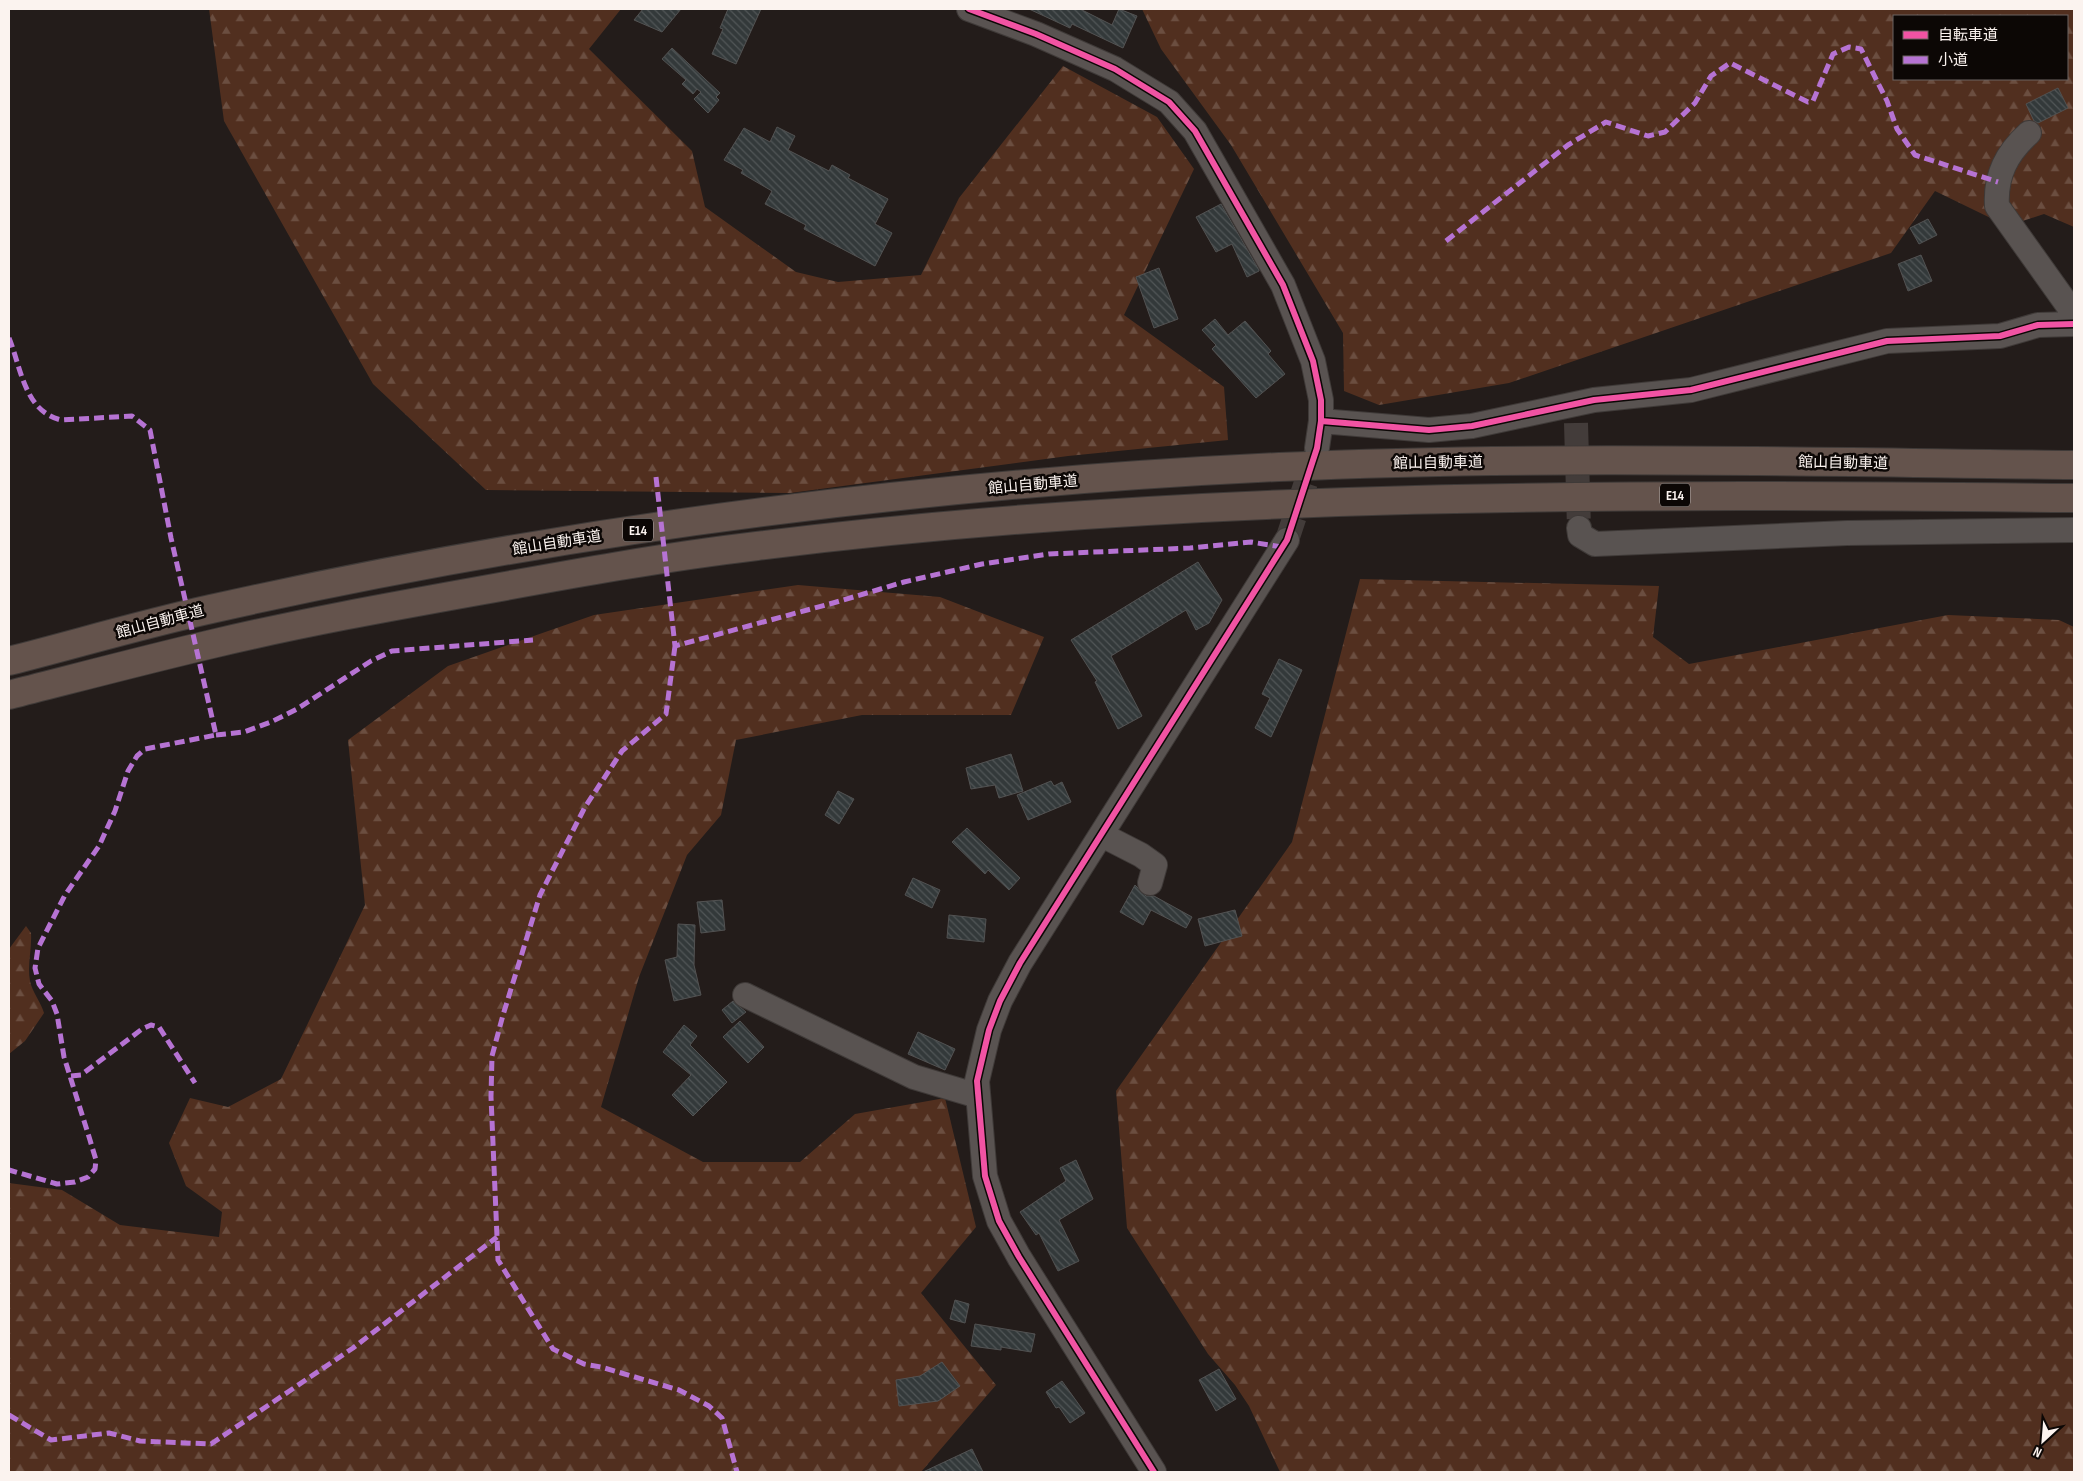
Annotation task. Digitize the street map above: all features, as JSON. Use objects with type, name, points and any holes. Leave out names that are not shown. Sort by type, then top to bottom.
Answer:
[{"type":"highway","name":"館山自動車道","points":[[9,661],[208,609],[564,540],[764,512],[1010,486],[1278,468],[1515,462],[2074,465]]},
{"type":"highway","name":"E14","points":[[9,695],[214,644],[373,610],[575,573],[756,546],[999,520],[1276,503],[1515,498],[1720,494],[2074,498]]},
{"type":"street","points":[[969,9],[1036,34],[1116,69],[1169,102],[1195,130],[1283,285],[1314,361],[1321,400],[1321,421],[1317,448]]},
{"type":"street","points":[[2029,133],[2016,144],[2006,159],[1996,190],[1997,206],[2074,314]]},
{"type":"street","points":[[1321,421],[1429,430],[1575,413],[1594,400],[1691,390],[1887,341],[2000,336],[2038,325],[2074,324]]},
{"type":"street","points":[[1579,528],[1580,535],[1595,544],[1846,533],[2074,530]]},
{"type":"street","points":[[1154,1472],[1019,1258],[999,1221],[985,1176],[977,1081],[989,1030],[1000,1001],[1020,964],[1287,540]]},
{"type":"street","points":[[1102,835],[1141,855],[1155,865],[1150,883]]},
{"type":"street","points":[[745,995],[914,1077],[978,1096]]},
{"type":"green space","points":[[209,9],[621,9],[589,49],[692,151],[705,207],[796,272],[838,282],[921,275],[959,198],[1063,66],[1157,117],[1194,169],[1124,315],[1224,387],[1228,440],[1068,456],[790,493],[486,490],[373,384],[224,121]]},
{"type":"green space","points":[[1142,9],[2074,9],[2074,227],[2044,214],[2007,226],[1935,191],[1891,253],[1509,383],[1379,405],[1344,391],[1343,333],[1231,145],[1161,49]]},
{"type":"green space","points":[[1360,579],[1659,586],[1653,637],[1689,664],[1948,615],[2059,620],[2074,627],[2074,1472],[1280,1472],[1249,1406],[1235,1385],[1208,1354],[1127,1228],[1116,1091],[1292,842]]},
{"type":"green space","points":[[798,585],[940,597],[1044,637],[1011,715],[862,715],[736,740],[721,815],[687,855],[639,977],[601,1107],[703,1162],[800,1162],[855,1114],[945,1098],[976,1227],[921,1293],[996,1385],[921,1472],[9,1472],[9,1183],[62,1190],[120,1225],[219,1237],[222,1212],[186,1186],[169,1143],[190,1098],[228,1107],[281,1079],[365,905],[348,740],[448,666],[594,615]]},
{"type":"green space","points":[[26,926],[31,933],[30,981],[44,1013],[25,1041],[9,1054],[9,949]]},
{"type":"building","points":[[643,9],[681,9],[662,32],[634,20]]},
{"type":"building","points":[[728,9],[761,9],[736,64],[712,54],[723,29],[720,28]]},
{"type":"building","points":[[1029,9],[1080,9],[1112,25],[1119,9],[1137,16],[1123,48],[1072,24],[1070,28]]},
{"type":"building","points":[[672,48],[720,93],[716,97],[719,100],[708,113],[694,99],[701,92],[697,89],[693,94],[682,84],[686,80],[662,59]]},
{"type":"building","points":[[2058,88],[2068,108],[2038,123],[2034,121],[2026,104]]},
{"type":"building","points":[[777,127],[795,136],[788,150],[829,171],[832,165],[850,175],[848,178],[888,199],[875,224],[892,233],[875,266],[804,229],[806,225],[765,204],[772,191],[741,173],[743,170],[724,160],[744,128],[770,142]]},
{"type":"building","points":[[1221,204],[1259,270],[1247,277],[1232,244],[1216,252],[1196,217]]},
{"type":"building","points":[[1928,219],[1937,235],[1919,244],[1910,228]]},
{"type":"building","points":[[1921,255],[1932,281],[1908,291],[1898,264]]},
{"type":"building","points":[[1159,268],[1178,319],[1154,328],[1136,277]]},
{"type":"building","points":[[1215,319],[1228,335],[1245,321],[1271,351],[1268,354],[1285,374],[1256,398],[1212,349],[1216,345],[1202,330]]},
{"type":"building","points":[[1198,562],[1222,600],[1209,623],[1196,630],[1186,610],[1111,656],[1142,716],[1118,729],[1095,682],[1097,681],[1071,640]]},
{"type":"building","points":[[1279,659],[1302,670],[1271,737],[1255,728],[1270,698],[1262,694]]},
{"type":"building","points":[[1011,754],[1023,791],[999,798],[995,785],[971,789],[966,768]]},
{"type":"building","points":[[1051,781],[1054,786],[1062,782],[1071,802],[1028,820],[1017,795]]},
{"type":"building","points":[[838,791],[854,799],[839,824],[825,815]]},
{"type":"building","points":[[967,828],[1020,878],[1009,890],[988,870],[985,874],[952,842]]},
{"type":"building","points":[[913,878],[940,890],[932,908],[905,895]]},
{"type":"building","points":[[1135,885],[1146,896],[1154,896],[1192,917],[1186,928],[1151,910],[1143,925],[1120,912]]},
{"type":"building","points":[[722,900],[725,930],[701,933],[697,902]]},
{"type":"building","points":[[1235,910],[1242,936],[1205,946],[1198,919]]},
{"type":"building","points":[[949,915],[986,919],[984,942],[947,938]]},
{"type":"building","points":[[678,924],[695,925],[694,965],[701,995],[674,1001],[665,960],[677,957]]},
{"type":"building","points":[[733,1001],[746,1012],[732,1023],[722,1010]]},
{"type":"building","points":[[740,1021],[764,1047],[748,1063],[723,1037]]},
{"type":"building","points":[[684,1025],[697,1036],[690,1045],[727,1082],[693,1116],[672,1095],[691,1075],[663,1052]]},
{"type":"building","points":[[918,1032],[955,1049],[945,1070],[908,1054]]},
{"type":"building","points":[[1076,1160],[1093,1199],[1059,1220],[1079,1261],[1058,1271],[1039,1233],[1036,1235],[1020,1212],[1066,1181],[1060,1168]]},
{"type":"building","points":[[955,1300],[969,1304],[965,1323],[950,1319]]},
{"type":"building","points":[[975,1324],[1035,1334],[1031,1352],[1001,1347],[1001,1350],[971,1346]]},
{"type":"building","points":[[942,1362],[960,1386],[938,1401],[899,1406],[896,1380],[920,1376]]},
{"type":"building","points":[[1219,1369],[1236,1399],[1216,1411],[1199,1380]]},
{"type":"building","points":[[1062,1381],[1085,1413],[1070,1423],[1059,1407],[1056,1408],[1046,1392]]},
{"type":"building","points":[[972,1449],[983,1472],[923,1472]]},
{"type":"tunnel","points":[[1576,423],[1579,528]]},
{"type":"tunnel","points":[[1287,540],[1317,449]]},
{"type":"marked path","points":[[1446,241],[1568,145],[1606,122],[1648,136],[1665,132],[1695,103],[1711,76],[1730,63],[1808,102],[1813,101],[1833,54],[1849,47],[1861,49],[1887,101],[1897,129],[1915,155],[1998,182]]},
{"type":"marked path","points":[[9,338],[31,398],[49,415],[61,420],[132,416],[150,430],[171,538],[216,735],[145,749],[137,756],[128,771],[115,811],[99,846],[65,895],[38,948],[35,968],[39,984],[52,1001],[57,1014],[64,1057],[96,1160],[95,1169],[88,1177],[75,1182],[57,1184],[9,1170]]},
{"type":"marked path","points":[[656,477],[675,646],[904,582],[982,564],[1049,554],[1190,548],[1251,542],[1282,547]]},
{"type":"marked path","points":[[216,735],[244,732],[271,722],[297,709],[371,661],[392,651],[533,640]]},
{"type":"marked path","points":[[675,646],[666,714],[622,751],[585,807],[540,895],[503,1015],[492,1056],[491,1097],[498,1260],[553,1349],[584,1364],[601,1367],[679,1390],[709,1406],[722,1418],[737,1472]]},
{"type":"marked path","points":[[71,1076],[81,1075],[142,1029],[151,1025],[159,1027],[195,1083]]},
{"type":"marked path","points":[[9,1415],[51,1440],[109,1433],[140,1441],[211,1444],[353,1348],[497,1237]]},
{"type":"cycle path","points":[[969,9],[1036,34],[1115,69],[1169,102],[1195,131],[1283,285],[1313,361],[1321,400],[1321,421],[1317,448],[1287,540],[1020,963],[1000,1001],[989,1030],[977,1081],[985,1176],[999,1221],[1019,1257],[1154,1472]]},
{"type":"cycle path","points":[[1321,421],[1429,430],[1472,426],[1594,400],[1691,390],[1887,341],[2000,336],[2038,325],[2074,324]]}]
